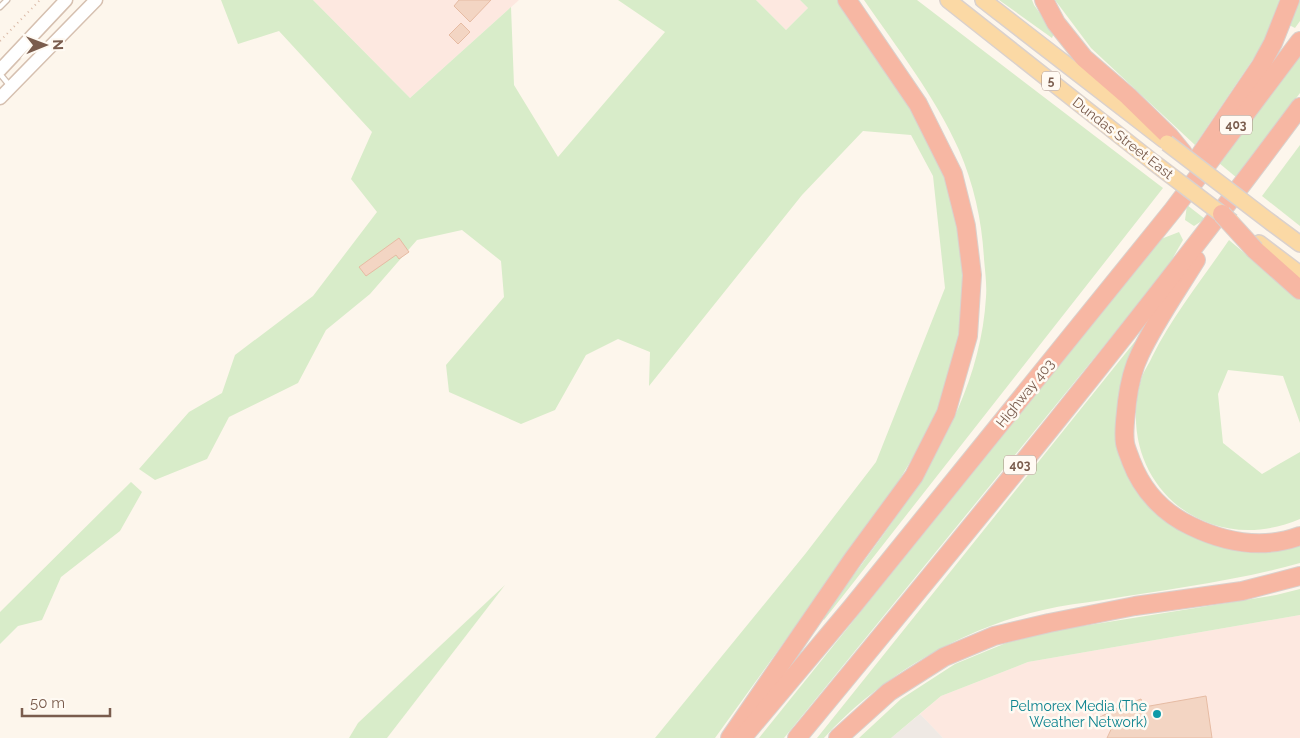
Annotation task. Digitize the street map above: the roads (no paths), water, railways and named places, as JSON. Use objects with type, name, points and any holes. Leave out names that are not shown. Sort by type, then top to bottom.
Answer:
[{"type":"highway","points":[[730,738],[853,559],[914,476],[946,412],[968,336],[972,275],[966,226],[953,174],[918,104],[847,0]]},
{"type":"highway","points":[[1044,0],[1056,23],[1084,58],[1128,96],[1187,158]]},
{"type":"highway","points":[[1173,210],[1198,158],[1261,65],[1273,43],[1290,0]]},
{"type":"highway","name":"Highway 403","points":[[742,738],[852,607],[1173,210],[1300,41]]},
{"type":"highway","name":"403","points":[[798,738],[1115,347],[1239,189],[1300,107]]},
{"type":"highway","points":[[1239,189],[1139,356],[1129,389],[1125,422],[1125,445],[1137,477],[1149,494],[1182,522],[1208,534],[1241,543],[1284,542],[1300,536]]},
{"type":"highway","points":[[1222,214],[1257,246],[1300,290]]},
{"type":"highway","points":[[838,738],[889,692],[944,657],[994,636],[1135,606],[1242,591],[1300,576]]},
{"type":"main road","points":[[0,70],[66,0]]},
{"type":"main road","points":[[0,98],[96,0]]},
{"type":"main road","name":"Dundas Street East","points":[[948,0],[1222,214]]},
{"type":"main road","name":"Dundas Street East","points":[[983,0],[1168,140]]},
{"type":"main road","name":"Dundas Street East","points":[[1187,158],[1300,244]]},
{"type":"main road","points":[[1257,246],[1300,274]]},
{"type":"lane","points":[[0,7],[8,0]]},
{"type":"lane","points":[[0,74],[11,87]]},
{"type":"place","name":"Pelmorex Media (The Weather Network)","points":[[1157,714]]}]
